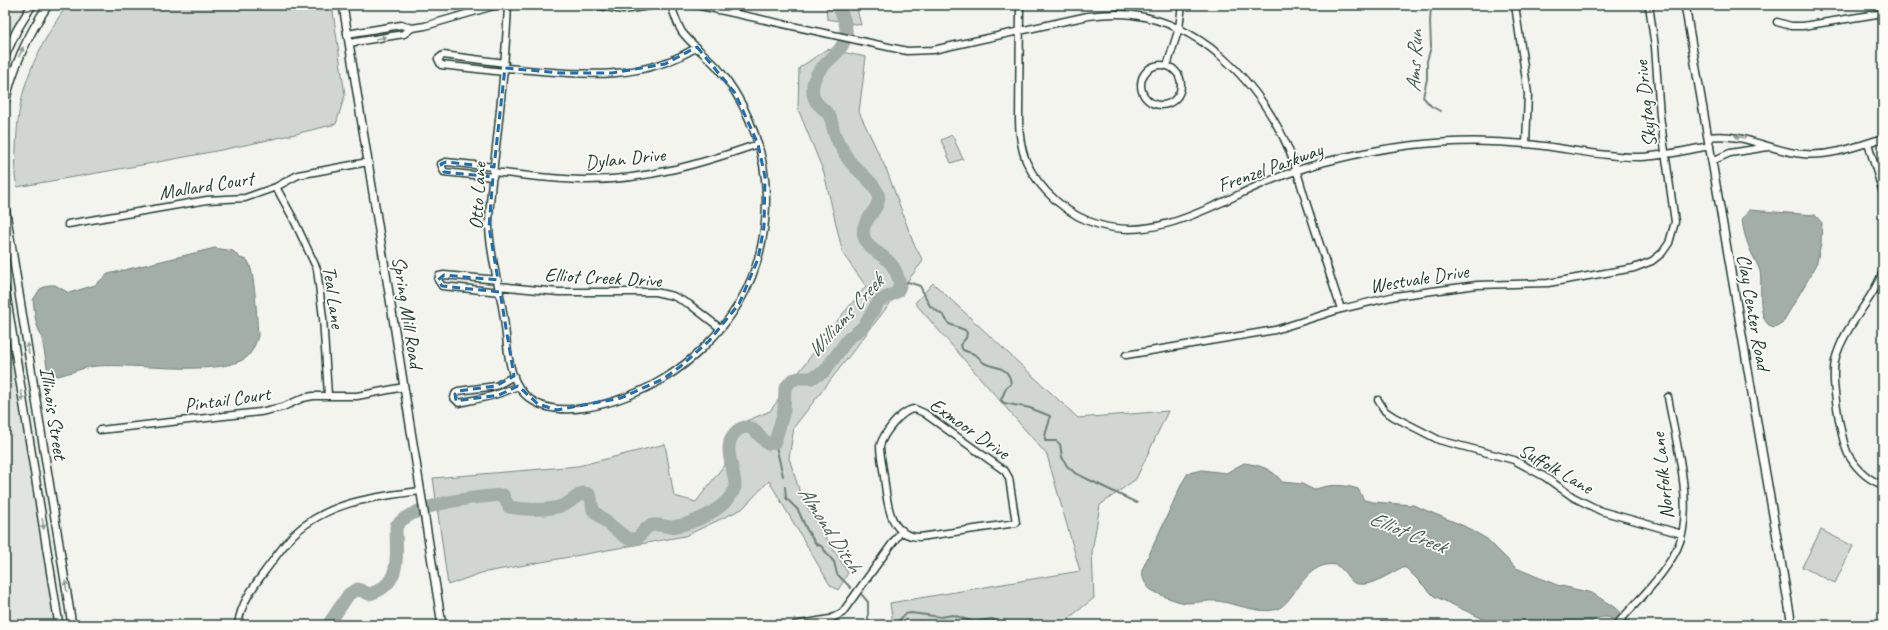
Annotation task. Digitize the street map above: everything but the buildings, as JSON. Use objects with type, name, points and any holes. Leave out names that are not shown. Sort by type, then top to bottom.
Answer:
[{"type":"street","points":[[5,56],[17,30],[32,5]]},
{"type":"street","points":[[5,103],[13,73],[22,48],[48,5]]},
{"type":"street","name":"Spring Mill Road","points":[[343,5],[442,625]]},
{"type":"street","points":[[349,43],[404,34],[412,28],[455,18],[497,5]]},
{"type":"street","name":"Otto Lane","points":[[508,5],[505,67],[493,172],[490,227],[514,376],[518,386]]},
{"type":"street","points":[[594,5],[623,10],[656,5]]},
{"type":"street","points":[[514,376],[496,386],[458,392],[455,394],[456,401],[459,403],[499,395],[518,386],[530,399],[538,404],[557,410],[591,406],[614,400],[647,388],[663,379],[698,352],[739,304],[749,283],[762,242],[766,191],[763,166],[758,144],[748,117],[736,93],[717,67],[683,32],[671,5]]},
{"type":"street","points":[[696,5],[907,51],[933,50],[1088,16],[1108,14],[1134,15],[1179,28],[1211,48],[1237,70],[1269,113],[1281,132],[1296,171],[1340,309]]},
{"type":"street","name":"Frenzel Parkway","points":[[1020,5],[1019,119],[1022,148],[1030,168],[1041,185],[1062,204],[1080,217],[1100,226],[1116,228],[1156,228],[1296,171],[1344,157],[1401,146],[1457,142],[1526,144],[1632,157],[1665,154],[1710,146]]},
{"type":"street","points":[[1167,66],[1179,28],[1182,5]]},
{"type":"street","points":[[1515,5],[1528,94],[1526,144]]},
{"type":"street","name":"Skytag Drive","points":[[1649,5],[1655,47],[1660,116],[1673,201]]},
{"type":"street","name":"Clay Center Road","points":[[1685,5],[1792,625]]},
{"type":"street","points":[[1776,22],[1791,26],[1803,26],[1883,13]]},
{"type":"street","points":[[348,34],[401,25],[412,28]]},
{"type":"street","points":[[505,67],[443,55],[438,59],[441,65],[505,67],[561,73],[612,73],[665,64],[679,59],[698,47]]},
{"type":"street","points":[[1161,65],[1167,66],[1173,69],[1180,81],[1178,94],[1168,104],[1155,104],[1144,97],[1141,85],[1142,79],[1149,69],[1161,65]]},
{"type":"street","points":[[1708,137],[1728,135],[1745,138],[1772,147],[1801,154],[1815,155],[1832,153],[1883,138]]},
{"type":"street","points":[[1868,142],[1883,193]]},
{"type":"street","name":"Dylan Drive","points":[[493,172],[446,162],[441,164],[444,172],[493,172],[566,179],[614,179],[648,175],[695,165],[758,144]]},
{"type":"street","points":[[1712,161],[1730,153],[1772,147]]},
{"type":"street","name":"Mallard Court","points":[[68,224],[207,200],[245,198],[276,187],[298,175],[368,162]]},
{"type":"street","name":"Teal Lane","points":[[276,187],[294,218],[317,268],[323,318],[328,395]]},
{"type":"street","name":"Westvale Drive","points":[[1126,355],[1275,330],[1340,309],[1419,292],[1477,285],[1548,283],[1640,266],[1658,256],[1669,243],[1675,222],[1673,201]]},
{"type":"street","name":"Illinois Street","points":[[5,206],[72,625]]},
{"type":"street","points":[[1883,271],[1876,287],[1841,343],[1834,361],[1834,372],[1843,438],[1848,453],[1860,471],[1883,485]]},
{"type":"street","name":"Elliot Creek Drive","points":[[499,286],[442,286],[438,280],[439,276],[444,275],[499,286],[558,292],[655,292],[673,296],[689,304],[720,328]]},
{"type":"street","name":"Illinois Street","points":[[5,288],[59,625]]},
{"type":"street","name":"Pintail Court","points":[[100,430],[270,411],[303,398],[328,395],[358,396],[404,388]]},
{"type":"street","name":"Norfolk Lane","points":[[1616,625],[1670,561],[1682,534],[1685,520],[1685,500],[1668,397]]},
{"type":"street","name":"Suffolk Lane","points":[[1378,400],[1385,411],[1394,417],[1439,440],[1514,460],[1545,477],[1573,497],[1601,511],[1682,534]]},
{"type":"street","name":"Exmoor Drive","points":[[915,409],[924,413],[1005,471],[1009,478],[1016,523],[924,537],[914,537],[902,530],[894,522],[890,513],[880,446],[882,440],[901,414],[908,410],[915,409]]},
{"type":"street","points":[[238,625],[245,601],[256,583],[288,541],[316,517],[338,506],[356,500],[420,491]]},
{"type":"street","points":[[795,625],[830,619],[842,613],[902,530]]},
{"type":"highlighted area","points":[[697,47],[735,93],[758,144],[765,177],[764,227],[758,259],[739,304],[709,341],[681,366],[663,379],[621,398],[557,410],[538,404],[518,386],[499,395],[456,401],[455,394],[458,391],[496,386],[514,376],[500,292],[442,286],[438,280],[444,275],[498,280],[489,227],[493,177],[444,172],[441,164],[446,162],[494,167],[505,68],[561,73],[612,73],[665,64]]},
{"type":"shaded area","points":[[5,5],[27,5],[5,44]]},
{"type":"shaded area","points":[[67,5],[332,5],[345,95],[336,124],[217,151],[17,187],[15,176],[17,130],[19,111],[24,89],[39,51],[52,27]]},
{"type":"shaded area","points":[[826,5],[856,5],[861,25],[827,19]]},
{"type":"shaded area","points":[[827,49],[866,57],[859,112],[887,171],[913,242],[923,261],[794,427],[789,458],[802,499],[848,573],[838,590],[830,585],[769,481],[742,509],[685,536],[481,573],[448,585],[433,478],[578,466],[665,444],[674,496],[696,502],[725,464],[732,427],[770,411],[837,321],[866,286],[843,254],[824,173],[798,109],[799,68]]},
{"type":"shaded area","points":[[952,135],[963,159],[951,163],[941,140]]},
{"type":"shaded area","points":[[933,283],[1078,418],[1168,411],[1136,479],[1100,505],[1092,552],[1094,598],[1069,618],[1071,625],[893,625],[890,603],[1080,571],[1047,455],[915,303]]},
{"type":"shaded area","points":[[5,318],[54,625],[5,625]]},
{"type":"shaded area","points":[[1821,530],[1853,546],[1835,583],[1802,567]]},
{"type":"water","points":[[1749,210],[1815,215],[1822,223],[1821,244],[1816,266],[1783,322],[1773,328],[1767,324],[1764,318],[1761,302],[1760,271],[1748,246],[1743,228],[1742,219]]},
{"type":"water","points":[[215,248],[233,251],[240,258],[247,260],[250,265],[255,296],[258,336],[252,351],[246,358],[233,364],[216,367],[174,368],[97,366],[58,376],[48,372],[42,339],[36,322],[33,300],[40,289],[49,285],[55,285],[69,293],[95,285],[108,274]]},
{"type":"water","name":"Elliot Creek","points":[[1244,463],[1270,470],[1282,482],[1302,484],[1314,490],[1330,486],[1353,487],[1358,489],[1364,500],[1413,505],[1464,526],[1487,539],[1516,568],[1557,585],[1592,593],[1614,607],[1633,625],[1620,625],[1612,619],[1604,617],[1596,619],[1587,625],[1494,624],[1434,596],[1406,568],[1401,568],[1369,583],[1359,584],[1350,580],[1336,565],[1330,564],[1322,566],[1302,581],[1282,606],[1277,609],[1264,611],[1217,601],[1184,603],[1162,596],[1150,589],[1144,581],[1142,570],[1188,473],[1202,470],[1226,473]]},
{"type":"waterway","name":"Williams Creek","points":[[328,625],[349,594],[358,589],[369,594],[380,590],[388,584],[395,567],[396,526],[405,518],[417,512],[446,503],[477,497],[503,495],[509,507],[522,509],[544,509],[564,505],[583,493],[589,494],[593,510],[626,537],[629,539],[636,539],[651,525],[672,527],[690,523],[718,509],[725,502],[735,487],[729,450],[732,436],[738,430],[748,427],[753,429],[768,444],[775,442],[784,411],[785,388],[792,380],[799,378],[811,378],[824,372],[848,339],[863,327],[879,301],[897,292],[900,286],[893,266],[888,260],[872,249],[864,237],[863,230],[865,224],[876,207],[878,201],[878,195],[875,188],[848,159],[836,138],[829,115],[817,103],[813,94],[814,81],[819,71],[842,46],[846,36],[845,22],[837,5]]},
{"type":"waterway","name":"Ams Run","points":[[1431,5],[1431,47],[1427,61],[1427,79],[1423,97],[1431,106],[1440,111]]},
{"type":"waterway","points":[[900,286],[908,282],[920,286],[930,306],[944,316],[949,324],[965,330],[967,333],[966,338],[960,345],[963,350],[976,355],[984,363],[1001,369],[1007,374],[1010,378],[1011,384],[1006,388],[1001,400],[1004,403],[1030,408],[1050,416],[1045,441],[1056,441],[1060,444],[1062,457],[1067,466],[1075,473],[1137,503]]},
{"type":"waterway","name":"Almond Ditch","points":[[775,442],[783,476]]},
{"type":"waterway","name":"Almond Ditch","points":[[785,487],[786,498],[798,510],[807,530],[816,544],[821,546],[834,562],[837,574],[851,588]]},
{"type":"waterway","name":"Almond Ditch","points":[[862,595],[868,602],[868,620],[876,625]]},
{"type":"waterway","name":"Almond Ditch","points":[[895,625],[905,614],[911,613],[941,617],[953,615],[974,622],[992,619],[1003,625]]}]
